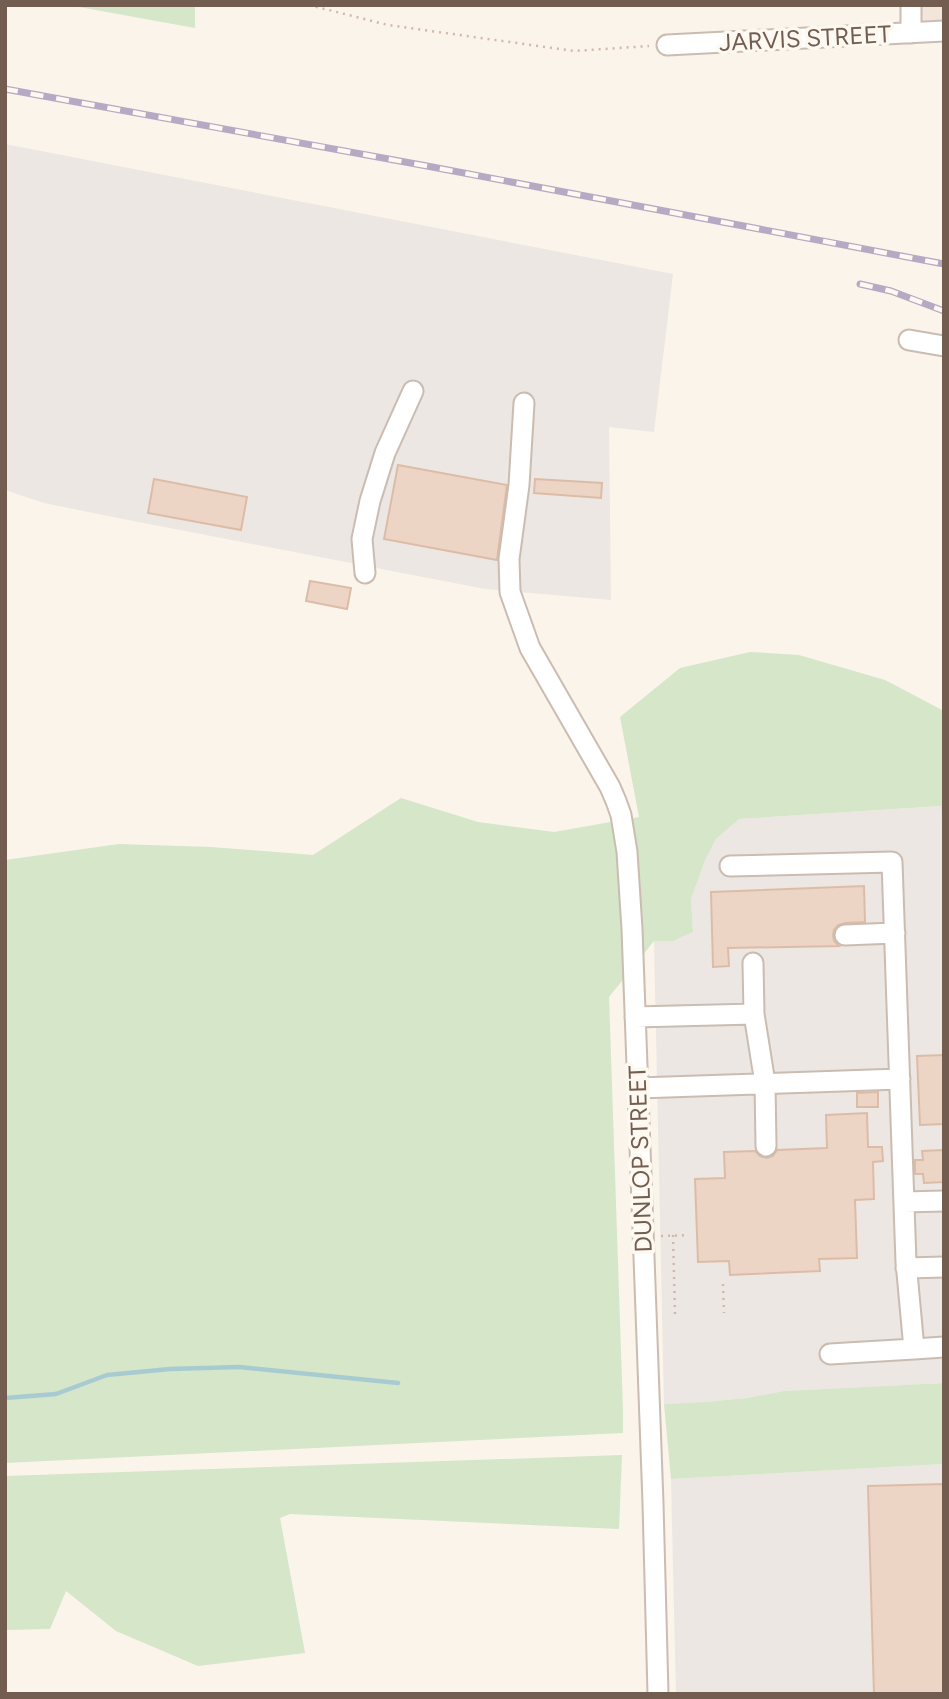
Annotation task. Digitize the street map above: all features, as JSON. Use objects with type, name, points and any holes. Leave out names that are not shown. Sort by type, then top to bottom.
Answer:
[{"type":"street","points":[[911,5],[911,33]]},
{"type":"street","name":"JARVIS STREET","points":[[667,45],[944,31]]},
{"type":"street","points":[[909,340],[944,346]]},
{"type":"street","points":[[365,573],[362,539],[370,501],[385,453],[413,391]]},
{"type":"street","name":"DUNLOP STREET","points":[[524,402],[519,485],[511,538],[510,592],[530,648],[610,787],[621,816],[627,852],[638,1088],[658,1694]]},
{"type":"street","points":[[730,866],[892,862],[906,1268],[914,1349]]},
{"type":"street","points":[[845,935],[895,933]]},
{"type":"street","points":[[752,963],[754,1014],[765,1083],[766,1146]]},
{"type":"street","points":[[635,1017],[754,1014]]},
{"type":"street","points":[[638,1088],[900,1079]]},
{"type":"street","points":[[904,1202],[944,1201]]},
{"type":"street","points":[[906,1268],[944,1267]]},
{"type":"street","points":[[830,1354],[944,1347]]},
{"type":"path","points":[[309,5],[388,25],[574,51],[667,45]]},
{"type":"path","points":[[643,1236],[688,1235]]},
{"type":"path","points":[[673,1236],[675,1314]]},
{"type":"path","points":[[723,1284],[724,1312]]},
{"type":"shaded area","points":[[913,5],[944,5],[944,20],[912,21]]},
{"type":"shaded area","points":[[5,144],[673,274],[654,432],[609,427],[611,600],[485,589],[44,503],[5,490]]},
{"type":"shaded area","points":[[942,806],[944,1383],[784,1391],[747,1398],[664,1404],[654,941],[673,941],[693,932],[691,899],[706,858],[716,839],[739,819]]},
{"type":"shaded area","points":[[944,1464],[944,1694],[676,1694],[671,1479]]},
{"type":"green space","points":[[68,5],[195,5],[195,28]]},
{"type":"green space","points":[[750,652],[799,655],[885,680],[944,711],[944,840],[941,806],[739,819],[716,839],[706,858],[691,899],[693,932],[673,941],[654,941],[609,997],[623,1433],[5,1463],[5,860],[119,844],[211,847],[313,855],[401,798],[478,822],[554,832],[639,817],[620,717],[680,668]]},
{"type":"green space","points":[[944,1383],[944,1464],[671,1479],[664,1404],[747,1398],[784,1391]]},
{"type":"green space","points":[[622,1455],[619,1529],[290,1514],[280,1518],[305,1653],[198,1666],[116,1631],[66,1591],[50,1629],[5,1630],[5,1476]]},
{"type":"building","points":[[398,465],[507,485],[497,560],[384,539]]},
{"type":"building","points":[[154,479],[247,497],[241,530],[148,513]]},
{"type":"building","points":[[535,479],[602,483],[601,498],[534,493]]},
{"type":"building","points":[[310,581],[351,588],[347,609],[306,601]]},
{"type":"building","points":[[864,886],[865,922],[838,925],[833,935],[839,946],[728,948],[729,966],[713,967],[711,892]]},
{"type":"building","points":[[944,1055],[944,1124],[920,1125],[917,1056]]},
{"type":"building","points":[[878,1092],[878,1107],[857,1107],[857,1093]]},
{"type":"building","points":[[867,1113],[868,1147],[882,1147],[883,1161],[873,1162],[874,1199],[855,1200],[857,1258],[819,1259],[820,1271],[730,1275],[729,1261],[698,1262],[695,1179],[725,1178],[724,1152],[755,1151],[767,1158],[773,1156],[777,1150],[827,1148],[826,1115]]},
{"type":"building","points":[[944,1150],[944,1182],[924,1183],[923,1174],[915,1174],[915,1160],[923,1160],[922,1151]]},
{"type":"building","points":[[944,1484],[944,1694],[874,1694],[868,1486]]},
{"type":"waterway","points":[[5,1398],[56,1394],[107,1375],[170,1369],[239,1367],[398,1383]]},
{"type":"railway","points":[[5,89],[944,264]]},
{"type":"railway","points":[[860,284],[891,291],[944,311]]}]
